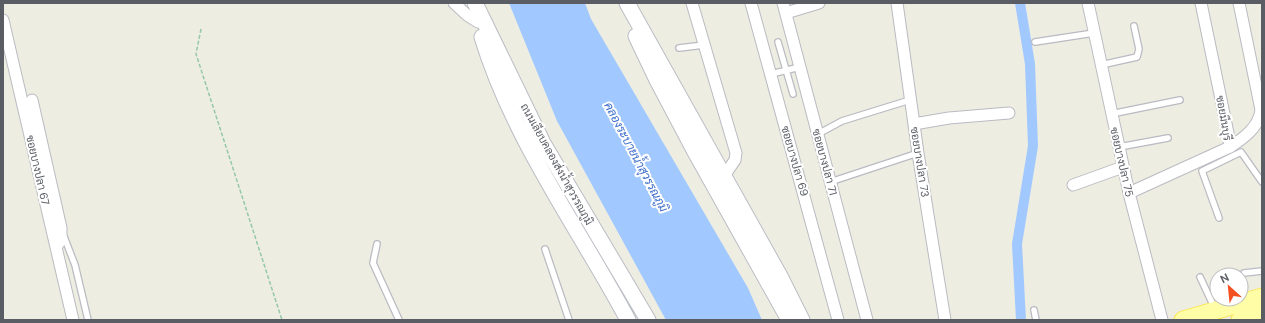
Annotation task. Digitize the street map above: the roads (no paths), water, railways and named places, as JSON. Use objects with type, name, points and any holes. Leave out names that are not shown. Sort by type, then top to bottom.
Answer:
[{"type":"main road","points":[[622,3],[657,80],[789,320]]},
{"type":"main road","points":[[627,3],[724,176],[802,320]]},
{"type":"main road","points":[[476,4],[478,22],[490,62],[526,141],[628,320]]},
{"type":"main road","name":"ถนนเลียบคลองส่งน้ำสุวรรณภูมิ","points":[[476,4],[543,143],[648,320]]},
{"type":"main road","points":[[1183,320],[1262,297]]},
{"type":"street","points":[[454,3],[467,15],[478,22]]},
{"type":"street","points":[[692,3],[736,152],[735,160],[724,176]]},
{"type":"street","name":"ซอยบางปลา 69","points":[[751,3],[838,320]]},
{"type":"street","points":[[785,8],[819,3]]},
{"type":"street","name":"ซอยบางปลา 73","points":[[897,3],[918,153],[945,320]]},
{"type":"street","name":"ซอยบางปลา 75","points":[[1088,3],[1129,193],[1162,320]]},
{"type":"street","name":"ซอยมีนบุรี","points":[[1129,193],[1230,147],[1201,3]]},
{"type":"street","points":[[1230,147],[1256,130],[1261,110],[1239,3]]},
{"type":"street","name":"ซอยบางปลา 71","points":[[785,8],[867,320]]},
{"type":"street","name":"ซอยบางปลา 67","points":[[3,20],[73,320]]},
{"type":"street","points":[[32,100],[61,230],[61,240],[56,247]]},
{"type":"street","points":[[914,124],[949,118],[1009,113]]},
{"type":"street","points":[[1072,184],[1123,167]]},
{"type":"lane","points":[[1101,65],[1137,57],[1139,49],[1134,26]]},
{"type":"lane","points":[[1034,42],[1094,33]]},
{"type":"lane","points":[[778,42],[793,94]]},
{"type":"lane","points":[[678,48],[704,45]]},
{"type":"lane","points":[[771,74],[800,67]]},
{"type":"lane","points":[[818,134],[842,121],[910,100]]},
{"type":"lane","points":[[1111,114],[1180,100]]},
{"type":"lane","points":[[1119,147],[1168,138]]},
{"type":"lane","points":[[1219,218],[1202,171],[1241,152],[1262,182]]},
{"type":"lane","points":[[830,182],[918,153]]},
{"type":"lane","points":[[61,230],[67,241],[75,265],[88,320]]},
{"type":"lane","points":[[377,244],[373,263],[398,320]]},
{"type":"lane","points":[[545,249],[569,320]]},
{"type":"lane","points":[[1249,272],[1262,271]]},
{"type":"lane","points":[[1200,277],[1216,310]]},
{"type":"lane","points":[[1034,310],[1036,320]]},
{"type":"water","name":"คลองระบายน้ำสุวรรณภูมิ","points":[[509,3],[585,3],[591,19],[748,288],[762,320],[666,320],[557,121]]},
{"type":"waterway","points":[[1020,3],[1030,64],[1033,146],[1017,244],[1021,320]]}]
